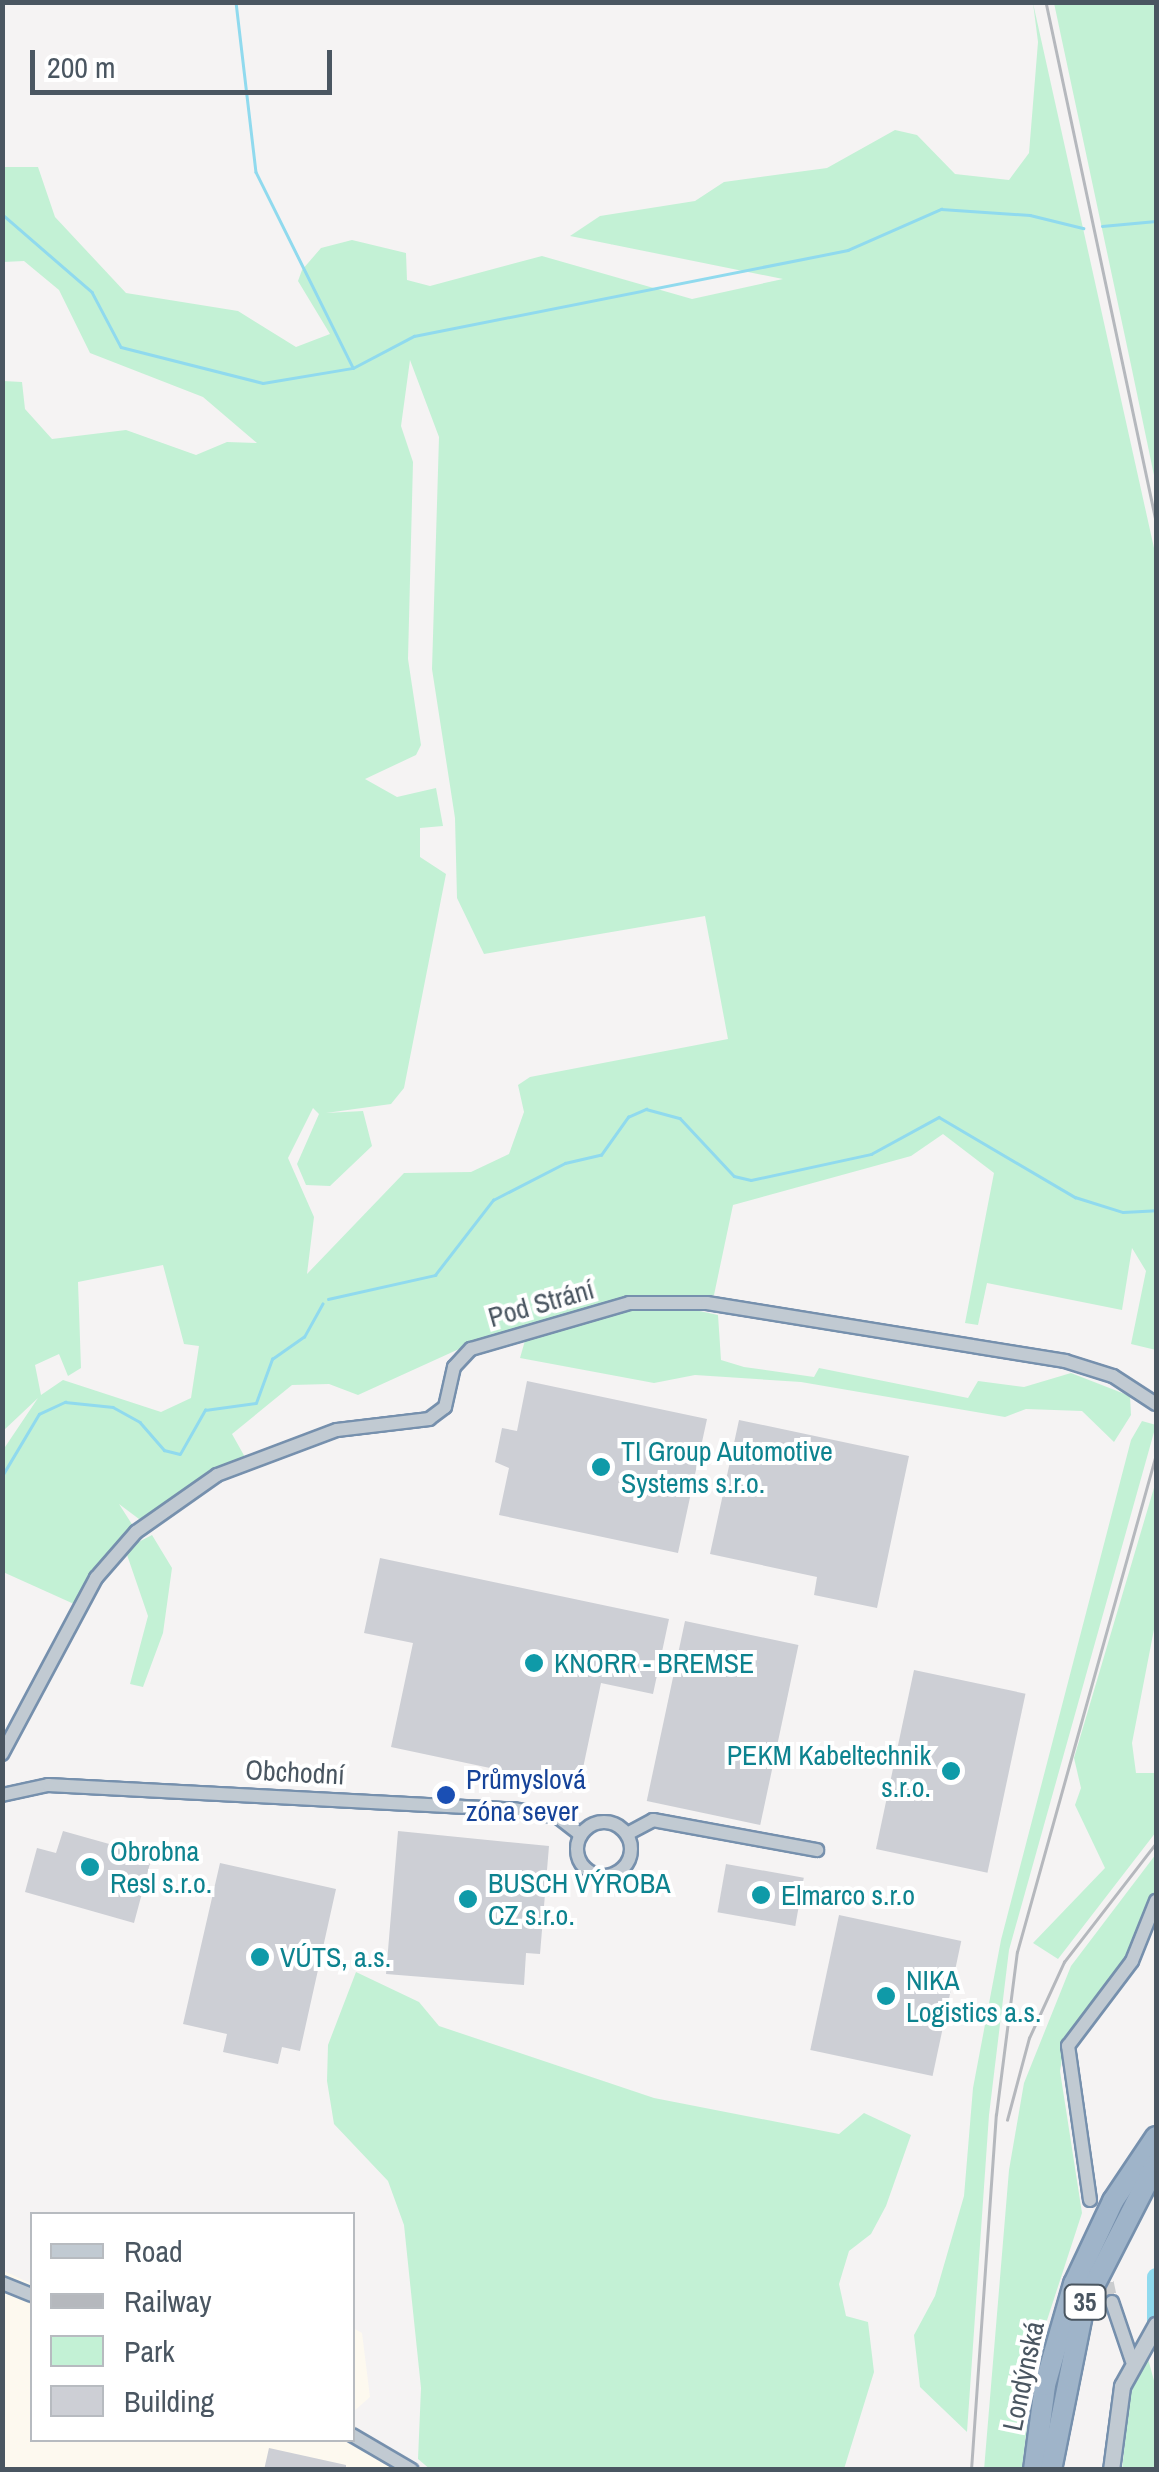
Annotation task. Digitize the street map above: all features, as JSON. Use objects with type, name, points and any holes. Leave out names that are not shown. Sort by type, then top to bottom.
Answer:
[{"type":"highway","name":"Londýnská","points":[[1034,2470],[1045,2385],[1074,2284],[1113,2201],[1156,2137]]},
{"type":"highway","name":"Londýnská","points":[[1051,2470],[1084,2304],[1156,2164]]},
{"type":"street","name":"Pod Strání","points":[[2,1754],[96,1578],[136,1532],[216,1475],[337,1430],[430,1419],[444,1407],[454,1367],[471,1349],[629,1303],[708,1303],[1066,1361],[1113,1376],[1156,1404]]},
{"type":"street","name":"Obchodní","points":[[2,1795],[48,1785],[514,1809],[558,1817],[581,1835],[606,1822],[627,1834],[653,1820],[816,1850]]},
{"type":"street","points":[[581,1835],[579,1858],[603,1876],[627,1862],[627,1834]]},
{"type":"street","points":[[1090,2200],[1068,2046],[1132,1961],[1156,1901]]},
{"type":"street","points":[[2,2284],[30,2294]]},
{"type":"street","points":[[1112,2302],[1132,2361]]},
{"type":"street","points":[[1111,2470],[1110,2436],[1132,2361],[1156,2325]]},
{"type":"street","points":[[355,2437],[412,2470]]},
{"type":"shaded area","points":[[2,2270],[30,2283],[30,2442],[355,2442],[355,2428],[418,2469],[3,2469]]},
{"type":"shaded area","points":[[355,2329],[362,2333],[370,2397],[355,2410]]},
{"type":"green space","points":[[1033,3],[1156,557],[1156,1350],[1131,1344],[1146,1271],[1132,1248],[1122,1310],[987,1283],[978,1325],[965,1323],[994,1173],[943,1134],[911,1156],[733,1205],[714,1295],[492,1334],[358,1395],[329,1384],[292,1385],[232,1434],[246,1459],[143,1522],[119,1504],[135,1529],[74,1604],[3,1572],[3,1450],[38,1398],[3,1431],[3,381],[22,382],[25,409],[52,439],[126,430],[196,455],[227,442],[257,443],[203,397],[90,353],[59,290],[24,261],[3,262],[3,167],[38,167],[55,217],[126,293],[238,311],[296,347],[330,334],[298,281],[302,270],[321,248],[352,240],[406,253],[407,280],[430,286],[542,256],[692,299],[783,279],[570,236],[600,216],[695,201],[724,182],[827,168],[895,130],[917,135],[955,174],[1009,180],[1029,153],[1038,42]],"holes":[[[410,360],[439,437],[432,669],[455,818],[457,898],[484,954],[705,916],[728,1039],[530,1077],[518,1085],[524,1112],[509,1154],[471,1172],[404,1173],[307,1274],[314,1217],[288,1158],[313,1108],[319,1114],[297,1164],[306,1185],[330,1186],[372,1146],[363,1111],[326,1113],[391,1104],[404,1088],[446,874],[420,857],[420,828],[443,826],[436,788],[397,797],[365,779],[416,755],[421,745],[408,659],[413,462],[401,426]],[[163,1265],[184,1344],[199,1346],[191,1398],[161,1412],[63,1380],[41,1395],[35,1365],[59,1354],[68,1376],[81,1368],[78,1282]]]},
{"type":"green space","points":[[1054,3],[1156,3],[1156,485],[1131,365]]},
{"type":"green space","points":[[686,1308],[718,1315],[721,1360],[744,1367],[814,1377],[819,1368],[968,1398],[978,1381],[1024,1387],[1071,1373],[1130,1396],[1131,1415],[1114,1442],[1082,1411],[1026,1409],[1005,1417],[801,1382],[695,1375],[654,1383],[520,1358],[526,1337],[626,1310]]},
{"type":"green space","points":[[1142,1421],[1156,1425],[1009,1950],[989,2115],[967,2432],[920,2387],[914,2335],[935,2296],[964,2196],[973,2088],[1001,1940],[1131,1440]]},
{"type":"green space","points":[[1156,1481],[1156,1619],[1132,1743],[1136,1773],[1156,1773],[1156,1832],[1058,1959],[1033,1943],[1105,1868],[1075,1805],[1081,1788],[1074,1758]]},
{"type":"green space","points":[[152,1535],[172,1568],[163,1633],[143,1687],[130,1684],[148,1616],[125,1549]]},
{"type":"green space","points":[[1156,1854],[1156,1925],[1065,2040],[1060,2071],[1082,2213],[1035,2357],[1022,2469],[984,2470],[1009,2170],[1024,2083],[1071,1966]]},
{"type":"green space","points":[[356,1972],[419,2002],[439,2026],[654,2098],[839,2134],[864,2113],[911,2135],[886,2206],[871,2234],[849,2251],[839,2284],[846,2316],[868,2322],[874,2372],[844,2469],[431,2470],[418,2459],[421,2388],[404,2225],[388,2181],[334,2124],[327,2081],[328,2045]]},
{"type":"green space","points":[[1147,2355],[1156,2388],[1156,2469],[1122,2470],[1130,2394]]},
{"type":"building","name":"TI Group Automotive Systems s.r.o.","points":[[527,1381],[707,1419],[678,1553],[499,1515],[509,1468],[495,1462],[502,1428],[517,1431]]},
{"type":"building","points":[[739,1420],[909,1456],[877,1608],[814,1595],[817,1577],[710,1554]]},
{"type":"building","name":"KNORR - BREMSE","points":[[380,1558],[669,1619],[653,1694],[601,1683],[579,1787],[391,1747],[413,1643],[364,1633]]},
{"type":"building","points":[[685,1621],[798,1645],[760,1825],[647,1801]]},
{"type":"building","name":"PEKM Kabeltechnik s.r.o.","points":[[914,1670],[1026,1694],[987,1873],[876,1849]]},
{"type":"building","name":"Obrobna Resl s.r.o.","points":[[63,1831],[152,1856],[134,1923],[25,1892],[37,1848],[56,1853]]},
{"type":"building","name":"BUSCH VÝROBA CZ s.r.o.","points":[[398,1831],[549,1846],[540,1954],[526,1953],[524,1985],[386,1974]]},
{"type":"building","name":"VÚTS, a.s.","points":[[220,1863],[336,1889],[300,2051],[282,2047],[278,2064],[223,2052],[227,2034],[183,2024]]},
{"type":"building","name":"Elmarco s.r.o","points":[[726,1864],[804,1878],[795,1926],[717,1912]]},
{"type":"building","name":"NIKA Logistics a.s.","points":[[839,1915],[961,1941],[933,2076],[810,2050]]},
{"type":"building","points":[[269,2448],[346,2465],[346,2470],[264,2470]]},
{"type":"waterway","points":[[236,2],[256,172],[353,367]]},
{"type":"waterway","points":[[2,214],[92,292],[121,347],[263,383],[353,368],[414,336],[848,250],[941,209],[1030,215],[1083,228]]},
{"type":"waterway","points":[[1102,226],[1156,221]]},
{"type":"waterway","points":[[328,1299],[435,1275],[493,1200],[565,1163],[601,1155],[628,1117],[646,1109],[680,1118],[734,1176],[751,1180],[871,1154],[939,1117],[1075,1197],[1123,1212],[1156,1210]]},
{"type":"waterway","points":[[2,1476],[39,1414],[65,1402],[113,1407],[140,1422],[164,1450],[180,1454],[205,1410],[256,1403],[272,1359],[304,1337],[322,1304]]},
{"type":"waterway","points":[[1156,2277],[1156,2323]]},
{"type":"tunnel","points":[[1104,2265],[1112,2302]]},
{"type":"railway","points":[[1046,2],[1156,521]]},
{"type":"railway","points":[[971,2470],[996,2115],[1017,1952],[1156,1454]]},
{"type":"railway","points":[[1007,2120],[1029,2038],[1064,1962],[1156,1843]]},
{"type":"place","name":"TI Group Automotive Systems s.r.o.","points":[[601,1467]]},
{"type":"place","name":"KNORR - BREMSE","points":[[534,1663]]},
{"type":"place","name":"PEKM Kabeltechnik s.r.o.","points":[[951,1771]]},
{"type":"place","name":"Průmyslová zóna sever","points":[[446,1795]]},
{"type":"place","name":"Obrobna Resl s.r.o.","points":[[90,1867]]},
{"type":"place","name":"Elmarco s.r.o","points":[[761,1895]]},
{"type":"place","name":"BUSCH VÝROBA CZ s.r.o.","points":[[468,1899]]},
{"type":"place","name":"VÚTS, a.s.","points":[[260,1957]]},
{"type":"place","name":"NIKA Logistics a.s.","points":[[886,1996]]}]
